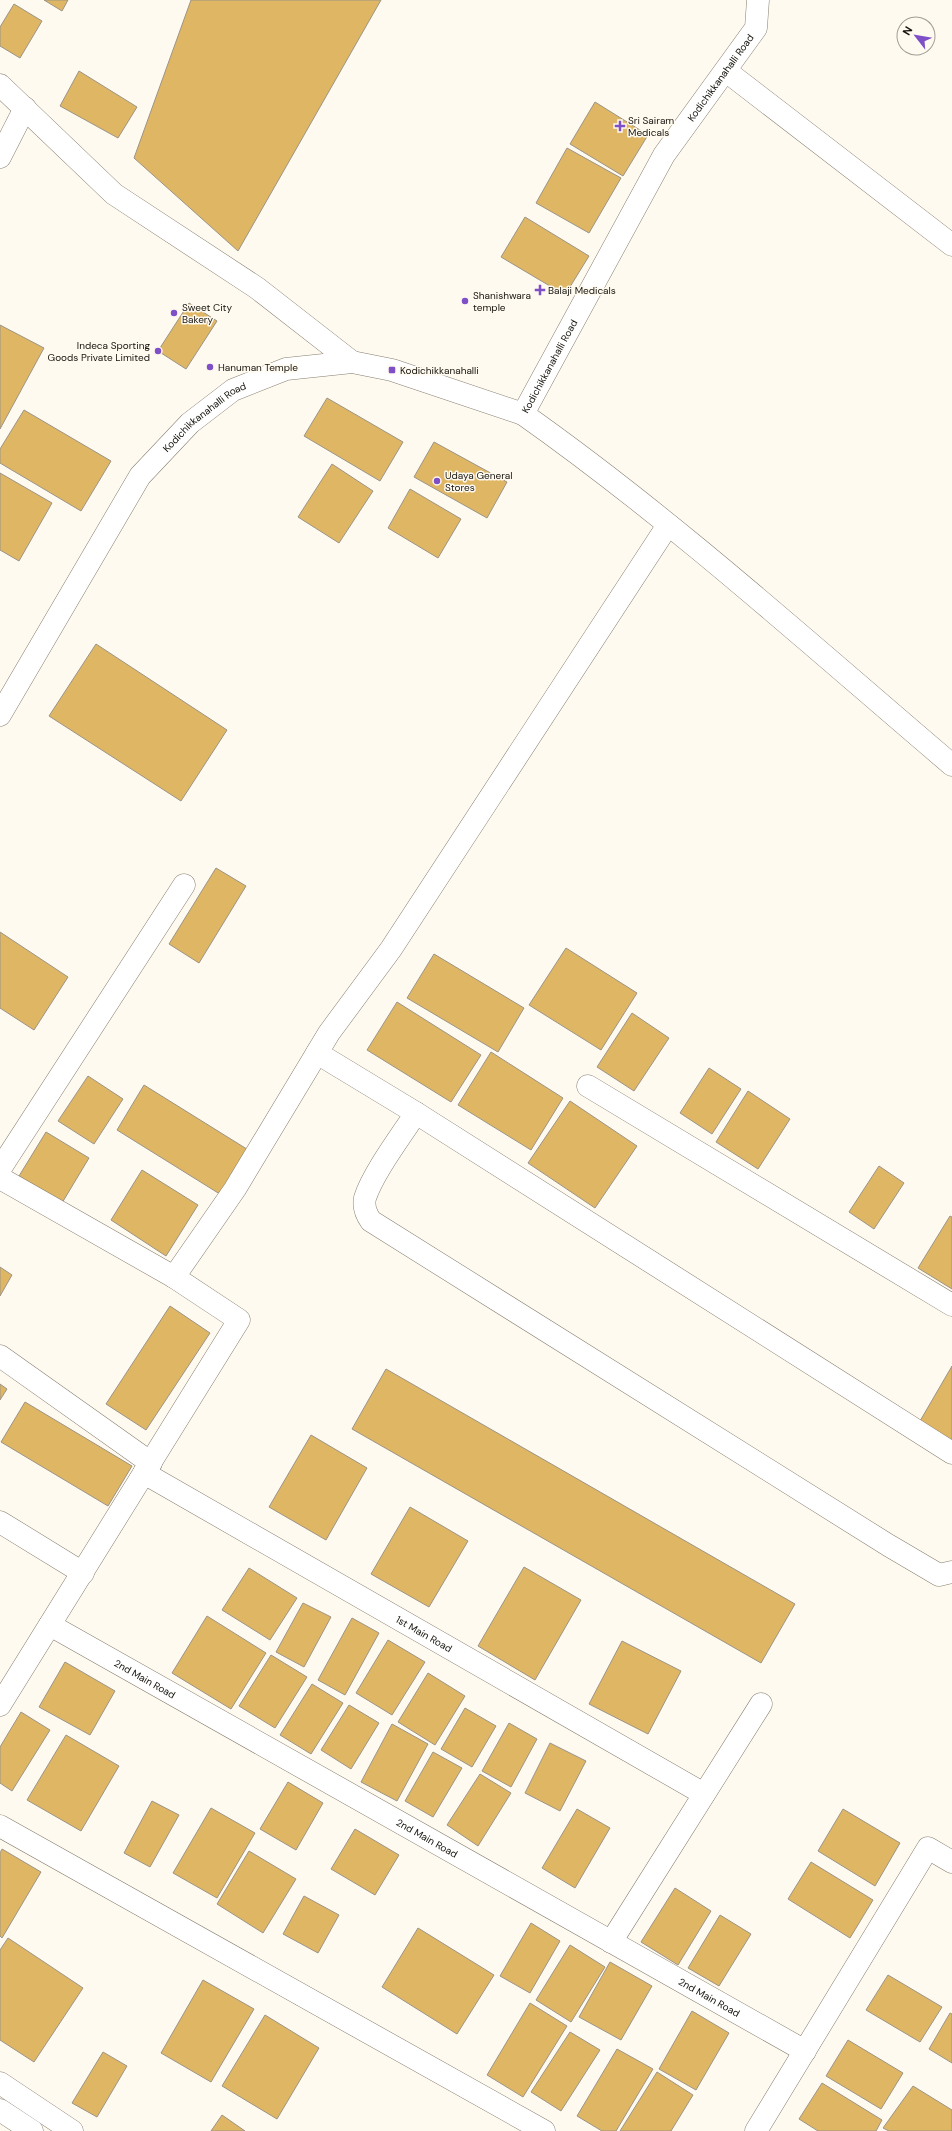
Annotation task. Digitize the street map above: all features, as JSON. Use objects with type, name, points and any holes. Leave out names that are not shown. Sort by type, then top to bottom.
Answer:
[{"type":"street","name":"Kodichikkanahalli Road","points":[[0,715],[140,476],[190,423],[233,390],[286,369],[352,362],[392,370],[523,414],[664,155],[756,28],[758,0]]},
{"type":"street","points":[[726,71],[952,244]]},
{"type":"street","points":[[0,85],[114,194],[257,288],[352,362]]},
{"type":"street","points":[[0,157],[25,108]]},
{"type":"street","points":[[523,414],[559,439],[668,525],[952,765]]},
{"type":"street","points":[[174,1278],[235,1189],[329,1032],[395,942],[668,525]]},
{"type":"street","points":[[0,1169],[184,886]]},
{"type":"street","points":[[316,1053],[416,1113],[952,1453]]},
{"type":"street","points":[[588,1086],[952,1305]]},
{"type":"street","points":[[416,1113],[374,1180],[365,1199],[365,1213],[371,1220],[939,1576],[952,1572]]},
{"type":"street","points":[[0,1178],[174,1278],[239,1320],[50,1625],[8,1677],[0,1705]]},
{"type":"street","name":"1st Main Road","points":[[0,1356],[148,1468],[704,1794]]},
{"type":"street","points":[[0,1522],[83,1573]]},
{"type":"street","name":"2nd Main Road","points":[[50,1625],[805,2051]]},
{"type":"street","points":[[611,1942],[761,1704]]},
{"type":"street","points":[[0,1826],[520,2125],[544,2131]]},
{"type":"street","points":[[756,2131],[928,1848],[952,1862]]},
{"type":"street","points":[[0,2083],[72,2131]]},
{"type":"street","points":[[16,2120],[26,2100]]},
{"type":"building","points":[[44,0],[68,0],[62,11]]},
{"type":"building","points":[[191,0],[381,0],[238,251],[134,158]]},
{"type":"building","points":[[14,4],[42,21],[20,58],[0,46],[0,27]]},
{"type":"building","points":[[79,71],[137,107],[118,138],[60,106]]},
{"type":"building","points":[[595,102],[648,135],[623,176],[570,144]]},
{"type":"building","points":[[567,148],[621,178],[589,233],[536,203]]},
{"type":"building","points":[[525,217],[589,256],[565,295],[501,257]]},
{"type":"building","points":[[189,303],[217,321],[186,369],[158,351]]},
{"type":"building","points":[[0,325],[44,348],[0,429]]},
{"type":"building","points":[[327,398],[403,442],[380,481],[304,436]]},
{"type":"building","points":[[24,410],[111,461],[81,511],[0,463],[0,449]]},
{"type":"building","points":[[434,442],[507,482],[487,518],[414,477]]},
{"type":"building","points":[[332,464],[373,491],[339,543],[298,517]]},
{"type":"building","points":[[0,473],[52,503],[19,561],[0,550]]},
{"type":"building","points":[[410,489],[461,519],[438,558],[388,528]]},
{"type":"building","points":[[96,644],[227,730],[181,801],[49,716]]},
{"type":"building","points":[[216,868],[246,886],[199,963],[169,944]]},
{"type":"building","points":[[0,932],[68,977],[34,1030],[0,1008]]},
{"type":"building","points":[[566,948],[637,993],[601,1050],[529,1005]]},
{"type":"building","points":[[434,954],[524,1008],[498,1052],[407,998]]},
{"type":"building","points":[[397,1002],[481,1055],[451,1102],[367,1050]]},
{"type":"building","points":[[632,1013],[669,1038],[634,1091],[597,1067]]},
{"type":"building","points":[[491,1052],[563,1098],[531,1150],[458,1105]]},
{"type":"building","points":[[709,1068],[741,1089],[712,1134],[680,1113]]},
{"type":"building","points":[[88,1076],[123,1099],[94,1144],[58,1121]]},
{"type":"building","points":[[144,1085],[250,1151],[223,1196],[117,1130]]},
{"type":"building","points":[[748,1091],[790,1119],[758,1169],[716,1142]]},
{"type":"building","points":[[570,1101],[637,1146],[595,1208],[528,1163]]},
{"type":"building","points":[[46,1132],[89,1158],[62,1203],[19,1176]]},
{"type":"building","points":[[879,1166],[904,1183],[874,1229],[849,1212]]},
{"type":"building","points":[[142,1170],[198,1205],[166,1256],[111,1220]]},
{"type":"building","points":[[950,1216],[952,1217],[952,1289],[918,1268]]},
{"type":"building","points":[[0,1267],[12,1275],[0,1296]]},
{"type":"building","points":[[170,1306],[210,1333],[146,1430],[106,1404]]},
{"type":"building","points":[[952,1366],[952,1440],[920,1421]]},
{"type":"building","points":[[386,1369],[795,1604],[761,1663],[352,1429]]},
{"type":"building","points":[[0,1384],[7,1389],[0,1400]]},
{"type":"building","points":[[25,1402],[132,1466],[108,1506],[1,1442]]},
{"type":"building","points":[[311,1435],[367,1468],[326,1540],[269,1507]]},
{"type":"building","points":[[410,1507],[468,1541],[429,1607],[371,1574]]},
{"type":"building","points":[[524,1567],[581,1600],[535,1680],[478,1646]]},
{"type":"building","points":[[249,1568],[297,1598],[270,1640],[222,1610]]},
{"type":"building","points":[[303,1603],[331,1617],[304,1667],[276,1652]]},
{"type":"building","points":[[207,1616],[266,1653],[231,1709],[172,1673]]},
{"type":"building","points":[[352,1618],[379,1633],[345,1695],[318,1680]]},
{"type":"building","points":[[388,1640],[425,1662],[392,1715],[356,1693]]},
{"type":"building","points":[[622,1641],[681,1671],[648,1734],[589,1704]]},
{"type":"building","points":[[271,1655],[307,1677],[275,1728],[239,1706]]},
{"type":"building","points":[[65,1662],[115,1691],[90,1735],[39,1707]]},
{"type":"building","points":[[428,1673],[465,1696],[435,1745],[398,1722]]},
{"type":"building","points":[[312,1684],[343,1703],[311,1754],[280,1735]]},
{"type":"building","points":[[349,1705],[379,1723],[351,1769],[321,1750]]},
{"type":"building","points":[[465,1708],[496,1726],[472,1767],[441,1749]]},
{"type":"building","points":[[21,1712],[50,1730],[12,1791],[0,1783],[0,1747]]},
{"type":"building","points":[[509,1723],[537,1739],[511,1787],[482,1771]]},
{"type":"building","points":[[392,1724],[428,1744],[397,1801],[361,1782]]},
{"type":"building","points":[[66,1735],[119,1766],[81,1831],[27,1800]]},
{"type":"building","points":[[550,1743],[586,1761],[560,1811],[525,1793]]},
{"type":"building","points":[[433,1752],[462,1768],[433,1817],[405,1801]]},
{"type":"building","points":[[480,1774],[511,1793],[478,1846],[447,1825]]},
{"type":"building","points":[[288,1782],[323,1803],[296,1850],[260,1829]]},
{"type":"building","points":[[152,1801],[179,1815],[150,1867],[124,1853]]},
{"type":"building","points":[[211,1808],[255,1833],[217,1898],[173,1873]]},
{"type":"building","points":[[577,1809],[610,1828],[575,1888],[542,1868]]},
{"type":"building","points":[[843,1809],[900,1843],[875,1886],[818,1851]]},
{"type":"building","points":[[355,1829],[399,1855],[375,1895],[331,1869]]},
{"type":"building","points":[[2,1849],[41,1872],[2,1938],[0,1936],[0,1853]]},
{"type":"building","points":[[249,1851],[296,1879],[263,1933],[217,1904]]},
{"type":"building","points":[[811,1862],[873,1900],[850,1938],[788,1899]]},
{"type":"building","points":[[675,1888],[711,1911],[678,1965],[641,1942]]},
{"type":"building","points":[[304,1896],[339,1915],[318,1953],[283,1934]]},
{"type":"building","points":[[720,1915],[751,1934],[719,1986],[688,1968]]},
{"type":"building","points":[[531,1923],[560,1941],[530,1993],[500,1976]]},
{"type":"building","points":[[418,1928],[494,1975],[457,2034],[382,1987]]},
{"type":"building","points":[[8,1938],[83,1988],[34,2062],[0,2040],[0,1950]]},
{"type":"building","points":[[570,1945],[605,1967],[571,2022],[536,2000]]},
{"type":"building","points":[[610,1962],[652,1986],[621,2040],[579,2017]]},
{"type":"building","points":[[888,1975],[942,2007],[920,2042],[866,2010]]},
{"type":"building","points":[[203,1980],[254,2009],[211,2082],[161,2053]]},
{"type":"building","points":[[530,2003],[567,2026],[523,2097],[487,2075]]},
{"type":"building","points":[[692,2011],[729,2033],[696,2090],[659,2069]]},
{"type":"building","points":[[950,2013],[952,2014],[952,2063],[929,2049]]},
{"type":"building","points":[[265,2015],[319,2048],[277,2119],[222,2086]]},
{"type":"building","points":[[570,2032],[600,2050],[561,2111],[531,2092]]},
{"type":"building","points":[[848,2040],[903,2073],[881,2109],[826,2076]]},
{"type":"building","points":[[617,2049],[653,2069],[616,2131],[602,2131],[577,2116]]},
{"type":"building","points":[[103,2052],[127,2066],[97,2117],[72,2103]]},
{"type":"building","points":[[657,2072],[693,2095],[671,2131],[620,2131]]},
{"type":"building","points":[[822,2083],[882,2120],[876,2131],[818,2131],[799,2119]]},
{"type":"building","points":[[913,2086],[952,2110],[952,2131],[889,2131],[883,2128]]},
{"type":"building","points":[[222,2115],[245,2131],[211,2131]]},
{"type":"place","name":"Sri Sairam Medicals","points":[[620,126]]},
{"type":"place","name":"Balaji Medicals","points":[[540,290]]},
{"type":"place","name":"Shanishwara temple","points":[[465,301]]},
{"type":"place","name":"Sweet City Bakery","points":[[174,313]]},
{"type":"place","name":"Indeca Sporting Goods Private Limited","points":[[158,351]]},
{"type":"place","name":"Hanuman Temple","points":[[210,367]]},
{"type":"place","name":"Kodichikkanahalli","points":[[392,370]]},
{"type":"place","name":"Udaya General Stores","points":[[437,481]]}]
